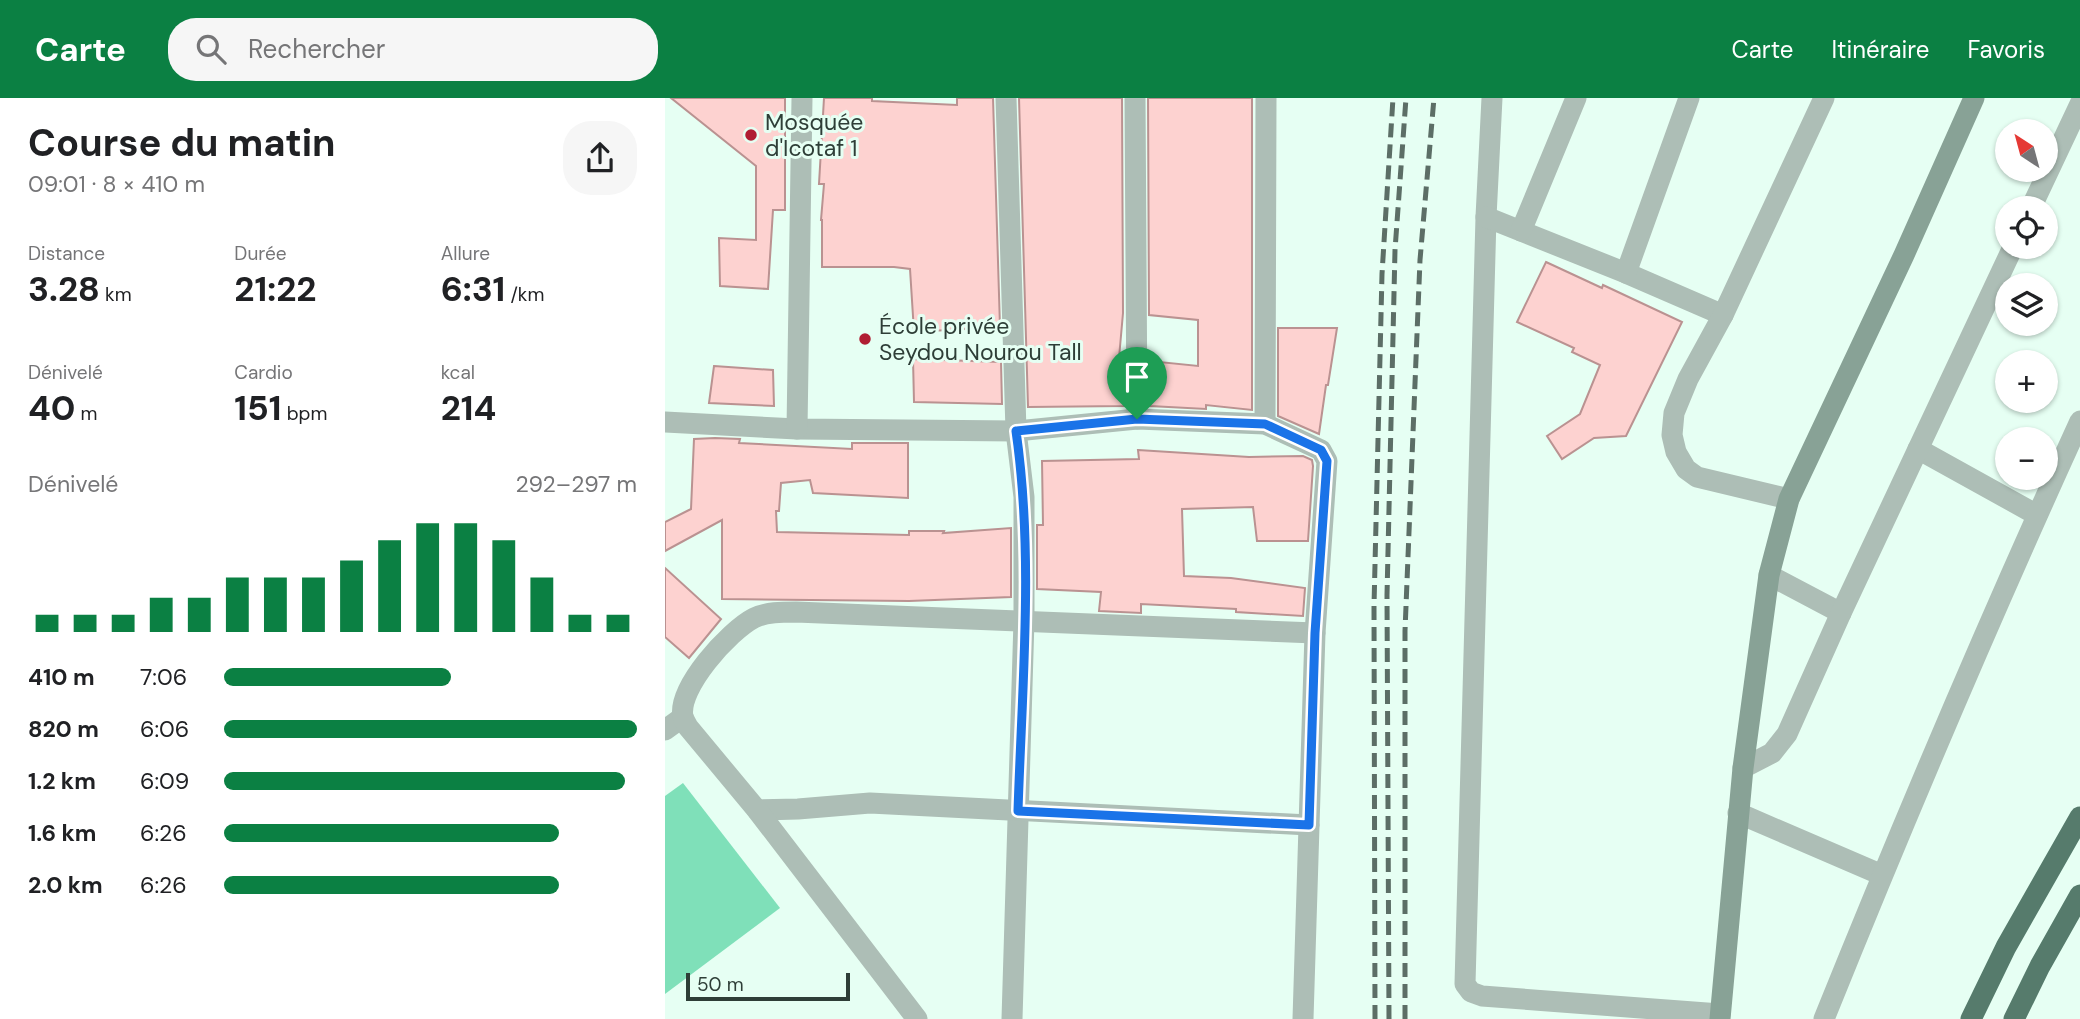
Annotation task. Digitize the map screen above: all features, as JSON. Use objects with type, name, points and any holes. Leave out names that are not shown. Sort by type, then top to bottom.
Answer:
[{"type":"highway","points":[[1971,1019],[2006,947],[2080,817]]},
{"type":"highway","points":[[2014,1019],[2080,895]]},
{"type":"street","points":[[797,429],[801,98]]},
{"type":"street","points":[[1006,98],[1016,431],[1024,497],[1024,620],[1012,1019]]},
{"type":"street","points":[[1135,98],[1137,419]]},
{"type":"street","points":[[1265,424],[1266,98]]},
{"type":"street","points":[[1492,98],[1486,217],[1465,984],[1471,992],[1482,996],[1720,1017],[1743,768],[1769,575],[1789,499],[1904,255],[1974,98]]},
{"type":"street","points":[[1521,231],[1576,98]]},
{"type":"street","points":[[1626,273],[1689,98]]},
{"type":"street","points":[[1789,499],[1697,477],[1686,469],[1676,452],[1672,435],[1674,413],[1688,379],[1723,316],[1824,98]]},
{"type":"street","points":[[2037,196],[2080,104]]},
{"type":"street","points":[[1486,217],[1626,273],[1723,316]]},
{"type":"street","points":[[1743,768],[1772,753],[1787,734],[1841,612],[2007,259]]},
{"type":"street","points":[[665,422],[797,429],[1016,431],[1137,419],[1265,424],[1321,450],[1327,461],[1315,633],[1303,1019]]},
{"type":"street","points":[[1824,1019],[1882,875],[2080,421]]},
{"type":"street","points":[[1918,449],[2037,515]]},
{"type":"street","points":[[1769,575],[1841,612]]},
{"type":"street","points":[[917,1019],[757,810],[688,727],[683,717],[684,704],[692,684],[711,656],[736,630],[754,618],[776,612],[796,612],[1315,633]]},
{"type":"street","points":[[665,730],[683,717]]},
{"type":"street","points":[[757,810],[870,803],[1309,825]]},
{"type":"street","points":[[1738,813],[1882,875]]},
{"type":"green space","points":[[683,783],[780,908],[665,994],[665,796]]},
{"type":"building","name":"Mosquée d'Icotaf 1","points":[[671,98],[785,98],[785,210],[773,210],[768,289],[720,286],[719,238],[756,240],[756,166]]},
{"type":"building","points":[[824,98],[872,98],[872,101],[957,105],[957,98],[993,98],[1000,327],[914,332],[910,269],[822,267],[821,220],[824,184],[819,184]]},
{"type":"building","points":[[1019,98],[1122,98],[1123,313],[1119,358],[1123,359],[1124,406],[1028,407]]},
{"type":"building","points":[[1148,98],[1252,98],[1252,410],[1206,405],[1206,409],[1150,406],[1150,361],[1198,366],[1198,320],[1149,315]]},
{"type":"building","points":[[1546,262],[1682,322],[1626,436],[1594,438],[1562,459],[1547,436],[1580,414],[1600,365],[1572,352],[1574,348],[1517,322]]},
{"type":"building","points":[[1278,328],[1337,328],[1319,434],[1278,416]]},
{"type":"building","points":[[913,359],[1001,362],[1002,404],[914,402]]},
{"type":"building","points":[[714,366],[773,370],[774,406],[709,403]]},
{"type":"building","points":[[694,439],[740,439],[739,443],[852,449],[852,443],[908,443],[908,498],[813,493],[810,480],[781,483],[779,511],[776,511],[777,532],[909,535],[909,531],[944,531],[943,533],[1011,528],[1011,597],[909,601],[722,599],[722,520],[665,551],[665,522],[691,509]]},
{"type":"building","points":[[1138,450],[1249,457],[1303,456],[1312,460],[1308,541],[1257,541],[1253,507],[1182,509],[1184,576],[1231,578],[1305,588],[1303,616],[1141,604],[1141,613],[1099,611],[1101,592],[1037,589],[1037,525],[1043,525],[1042,461],[1139,459]]},
{"type":"building","points":[[665,568],[721,619],[689,658],[665,637]]},
{"type":"railway","points":[[1375,1019],[1374,606],[1382,274],[1393,98]]},
{"type":"railway","points":[[1389,1019],[1387,595],[1395,250],[1406,98]]},
{"type":"railway","points":[[1405,1019],[1405,631],[1420,260],[1434,98]]},
{"type":"place","name":"Mosquée d'Icotaf 1","points":[[751,135]]},
{"type":"place","name":"École privée Seydou Nourou Tall","points":[[865,339]]},
{"type":"route","points":[[1137,419],[1265,424],[1321,450],[1327,461],[1315,633],[1309,825],[1018,811],[1024,620],[1024,497],[1016,431],[1137,419]]}]
